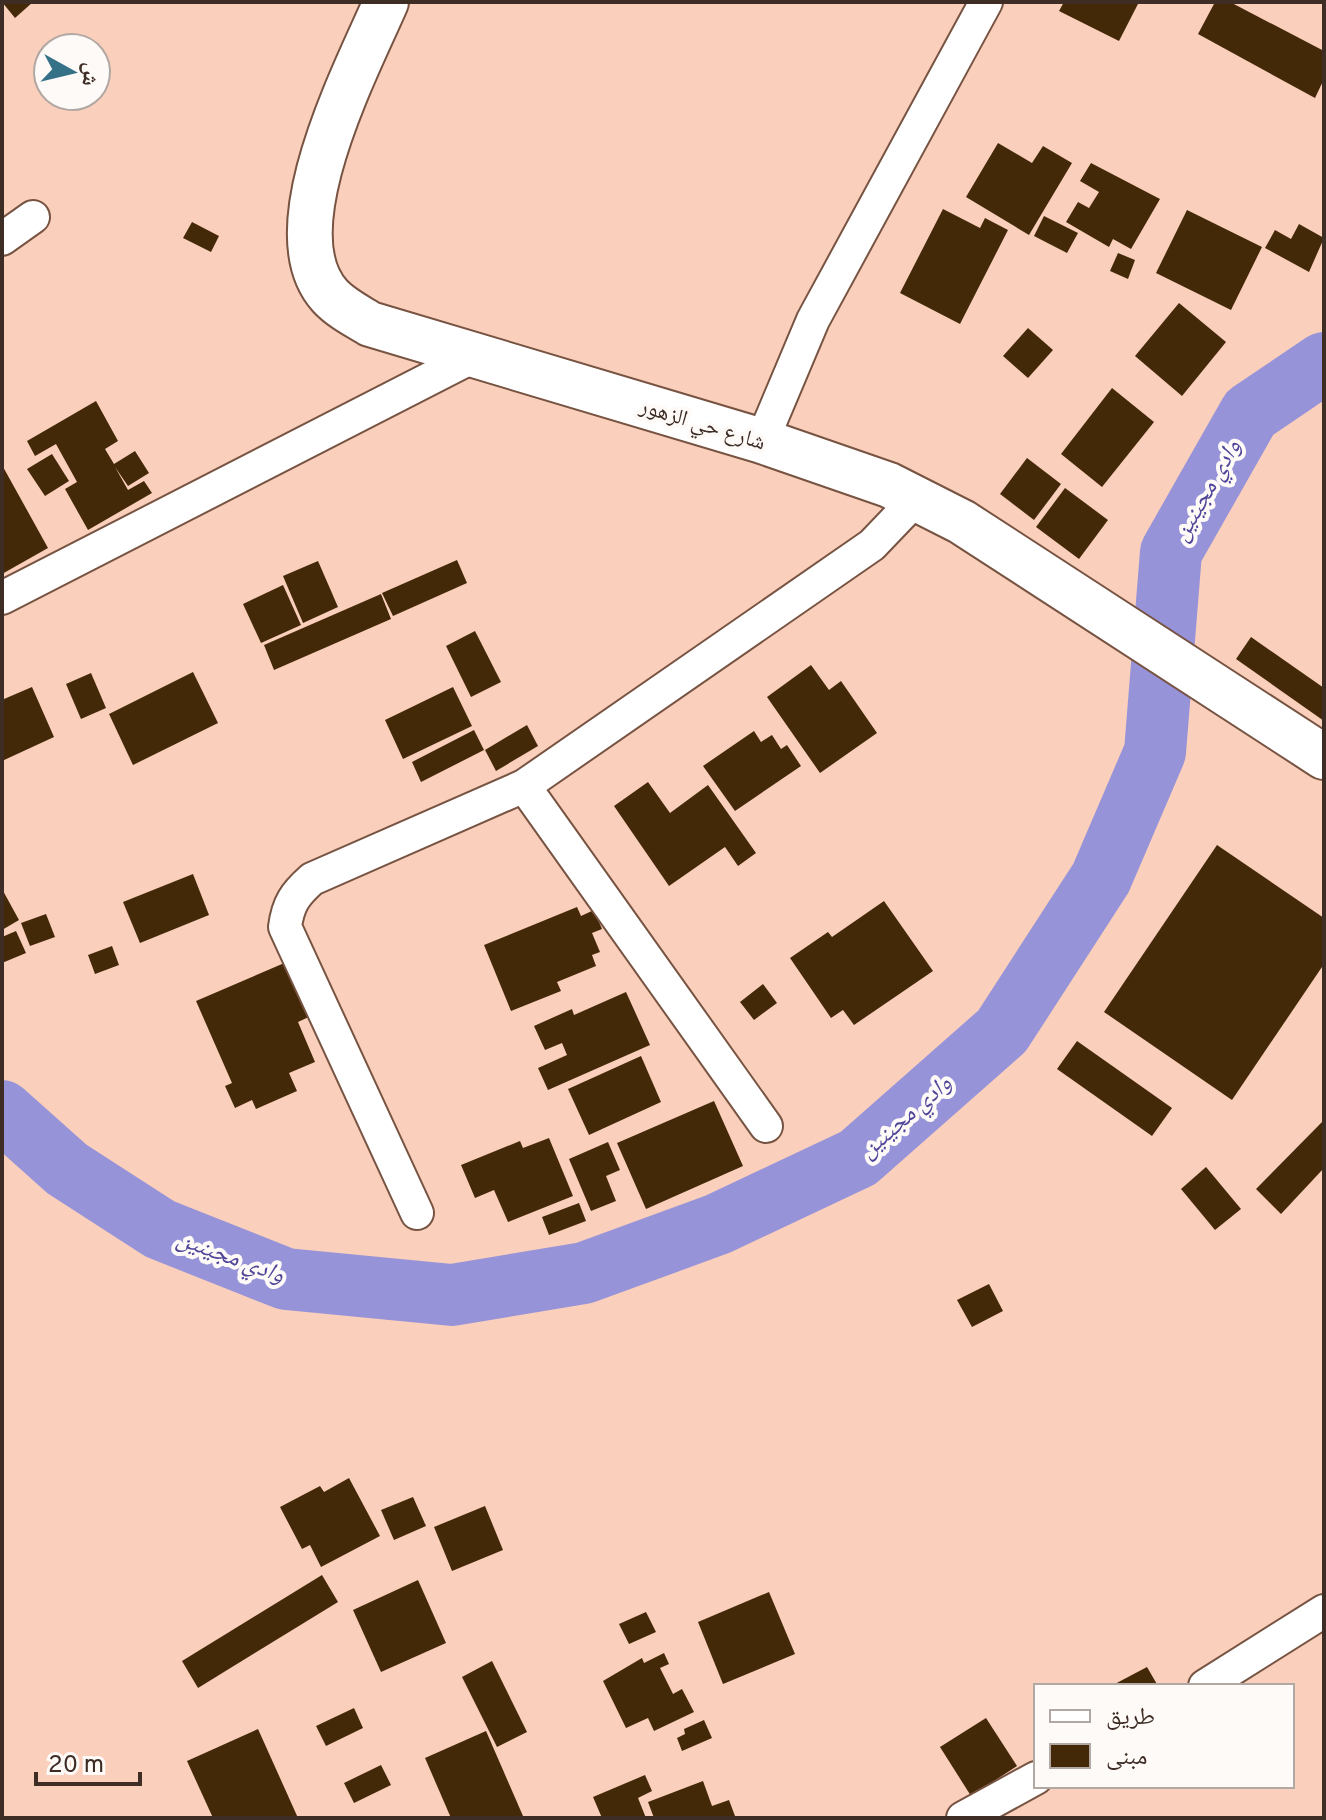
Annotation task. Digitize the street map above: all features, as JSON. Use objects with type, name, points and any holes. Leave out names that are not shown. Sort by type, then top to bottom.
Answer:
[{"type":"street","name":"شارع حي الزهور","points":[[386,2],[321,159],[307,222],[312,257],[328,295],[370,324],[850,469],[916,499],[975,530],[1324,757]]},
{"type":"street","points":[[762,441],[813,320],[986,2]]},
{"type":"street","points":[[2,239],[33,217]]},
{"type":"street","points":[[2,598],[476,355]]},
{"type":"street","points":[[417,1213],[285,927],[288,905],[312,879],[524,786],[872,545],[916,499]]},
{"type":"street","points":[[524,786],[766,1126]]},
{"type":"street","points":[[1208,1684],[1324,1611]]},
{"type":"street","points":[[963,1818],[1034,1779]]},
{"type":"building","points":[[2,2],[33,2],[15,18]]},
{"type":"building","points":[[1064,2],[1139,2],[1119,41],[1059,11]]},
{"type":"building","points":[[1215,2],[1230,2],[1324,51],[1324,79],[1315,98],[1198,34]]},
{"type":"building","points":[[998,143],[1032,163],[1043,146],[1072,163],[1029,235],[966,197]]},
{"type":"building","points":[[1091,163],[1160,199],[1131,249],[1113,239],[1109,247],[1066,222],[1078,202],[1089,208],[1099,192],[1080,181]]},
{"type":"building","points":[[943,209],[980,228],[985,218],[1008,230],[960,324],[900,293]]},
{"type":"building","points":[[1187,210],[1262,247],[1231,310],[1156,273]]},
{"type":"building","points":[[1044,216],[1078,233],[1067,253],[1034,236]]},
{"type":"building","points":[[192,222],[219,236],[211,252],[183,238]]},
{"type":"building","points":[[1299,224],[1324,238],[1309,272],[1265,248],[1275,230],[1291,239]]},
{"type":"building","points":[[1118,253],[1135,260],[1128,279],[1110,271]]},
{"type":"building","points":[[1179,303],[1226,342],[1182,396],[1135,356]]},
{"type":"building","points":[[1028,328],[1053,350],[1028,378],[1003,356]]},
{"type":"building","points":[[1112,388],[1154,422],[1102,487],[1061,454]]},
{"type":"building","points":[[96,401],[118,441],[105,449],[114,464],[135,451],[149,473],[128,486],[115,467],[128,490],[144,481],[152,493],[88,530],[65,489],[77,482],[56,444],[35,456],[27,441]]},
{"type":"building","points":[[52,454],[69,481],[45,496],[27,469]]},
{"type":"building","points":[[1027,458],[1061,484],[1034,520],[1000,494]]},
{"type":"building","points":[[2,465],[48,548],[2,574]]},
{"type":"building","points":[[1065,488],[1108,520],[1079,559],[1036,527]]},
{"type":"building","points":[[457,560],[467,583],[393,616],[382,593]]},
{"type":"building","points":[[318,561],[338,607],[303,623],[283,576]]},
{"type":"building","points":[[283,585],[301,625],[261,643],[243,604]]},
{"type":"building","points":[[381,594],[391,619],[274,670],[264,645]]},
{"type":"building","points":[[475,631],[501,682],[471,697],[446,646]]},
{"type":"building","points":[[1251,637],[1324,688],[1324,721],[1236,659]]},
{"type":"building","points":[[811,665],[829,690],[841,681],[877,733],[820,773],[767,697]]},
{"type":"building","points":[[193,672],[218,723],[133,765],[109,714]]},
{"type":"building","points":[[91,673],[106,708],[81,719],[66,684]]},
{"type":"building","points":[[32,687],[54,737],[2,761],[2,694],[4,699]]},
{"type":"building","points":[[453,687],[472,726],[403,759],[385,720]]},
{"type":"building","points":[[527,725],[538,746],[496,771],[485,750]]},
{"type":"building","points":[[474,730],[484,750],[421,782],[412,762]]},
{"type":"building","points":[[754,731],[761,742],[772,735],[781,749],[787,745],[801,766],[735,811],[703,766]]},
{"type":"building","points":[[648,782],[670,813],[708,785],[756,853],[738,866],[725,847],[669,886],[614,806]]},
{"type":"building","points":[[1217,845],[1324,918],[1324,964],[1232,1100],[1104,1012]]},
{"type":"building","points":[[193,874],[209,915],[140,943],[123,902]]},
{"type":"building","points":[[2,889],[19,920],[2,930]]},
{"type":"building","points":[[884,901],[933,971],[854,1025],[843,1010],[831,1018],[790,958],[828,932],[832,937]]},
{"type":"building","points":[[577,907],[581,916],[594,910],[602,929],[592,933],[600,952],[592,955],[596,966],[557,982],[561,991],[511,1011],[484,945]]},
{"type":"building","points":[[46,914],[55,937],[30,946],[21,923]]},
{"type":"building","points":[[16,931],[26,953],[2,963],[2,937]]},
{"type":"building","points":[[112,946],[119,965],[95,974],[88,955]]},
{"type":"building","points":[[289,961],[313,1015],[298,1022],[315,1062],[289,1073],[297,1091],[256,1109],[252,1100],[235,1108],[225,1086],[232,1083],[196,1001]]},
{"type":"building","points":[[763,984],[777,1003],[754,1020],[740,1002]]},
{"type":"building","points":[[626,992],[650,1045],[548,1090],[538,1068],[567,1055],[562,1043],[545,1050],[534,1026],[572,1009],[574,1015]]},
{"type":"building","points":[[1077,1041],[1172,1108],[1152,1136],[1057,1069]]},
{"type":"building","points":[[641,1056],[661,1102],[589,1135],[568,1089]]},
{"type":"building","points":[[714,1101],[743,1166],[646,1209],[617,1143]]},
{"type":"building","points":[[1324,1120],[1324,1168],[1281,1214],[1256,1189]]},
{"type":"building","points":[[549,1138],[573,1196],[508,1222],[494,1190],[475,1198],[461,1165],[520,1141],[523,1148]]},
{"type":"building","points":[[608,1142],[620,1170],[606,1176],[616,1201],[591,1211],[569,1159]]},
{"type":"building","points":[[1206,1167],[1241,1209],[1215,1230],[1181,1189]]},
{"type":"building","points":[[579,1203],[586,1221],[549,1235],[542,1217]]},
{"type":"building","points":[[989,1284],[1003,1311],[972,1327],[957,1300]]},
{"type":"building","points":[[349,1478],[380,1536],[321,1567],[310,1545],[302,1549],[280,1507],[320,1486],[324,1492]]},
{"type":"building","points":[[413,1497],[426,1526],[394,1540],[381,1510]]},
{"type":"building","points":[[485,1506],[503,1550],[452,1571],[434,1527]]},
{"type":"building","points":[[322,1575],[338,1602],[198,1688],[182,1661]]},
{"type":"building","points":[[418,1580],[446,1643],[381,1672],[353,1610]]},
{"type":"building","points":[[769,1592],[795,1654],[723,1684],[698,1622]]},
{"type":"building","points":[[646,1612],[656,1632],[629,1644],[619,1624]]},
{"type":"building","points":[[664,1653],[669,1664],[660,1668],[673,1694],[682,1689],[694,1712],[654,1731],[648,1718],[626,1728],[603,1681],[642,1658],[644,1663]]},
{"type":"building","points":[[492,1661],[527,1732],[497,1747],[462,1677]]},
{"type":"building","points":[[1147,1667],[1157,1684],[1115,1684]]},
{"type":"building","points":[[354,1708],[363,1728],[326,1746],[316,1726]]},
{"type":"building","points":[[986,1718],[1017,1766],[971,1796],[940,1747]]},
{"type":"building","points":[[704,1720],[712,1738],[682,1751],[677,1738],[685,1734],[684,1729]]},
{"type":"building","points":[[258,1729],[298,1818],[213,1818],[187,1761]]},
{"type":"building","points":[[486,1731],[523,1816],[451,1818],[425,1758]]},
{"type":"building","points":[[381,1765],[391,1785],[354,1803],[344,1783]]},
{"type":"building","points":[[645,1775],[652,1791],[638,1798],[646,1818],[602,1818],[593,1797]]},
{"type":"building","points":[[703,1781],[712,1806],[729,1800],[735,1816],[654,1818],[648,1802]]},
{"type":"waterway","name":"وادي مجينين","points":[[2,1111],[67,1169],[160,1229],[286,1279],[452,1295],[584,1273],[718,1224],[858,1158],[1002,1031],[1101,878],[1155,752],[1171,552],[1250,413],[1324,363]]}]
